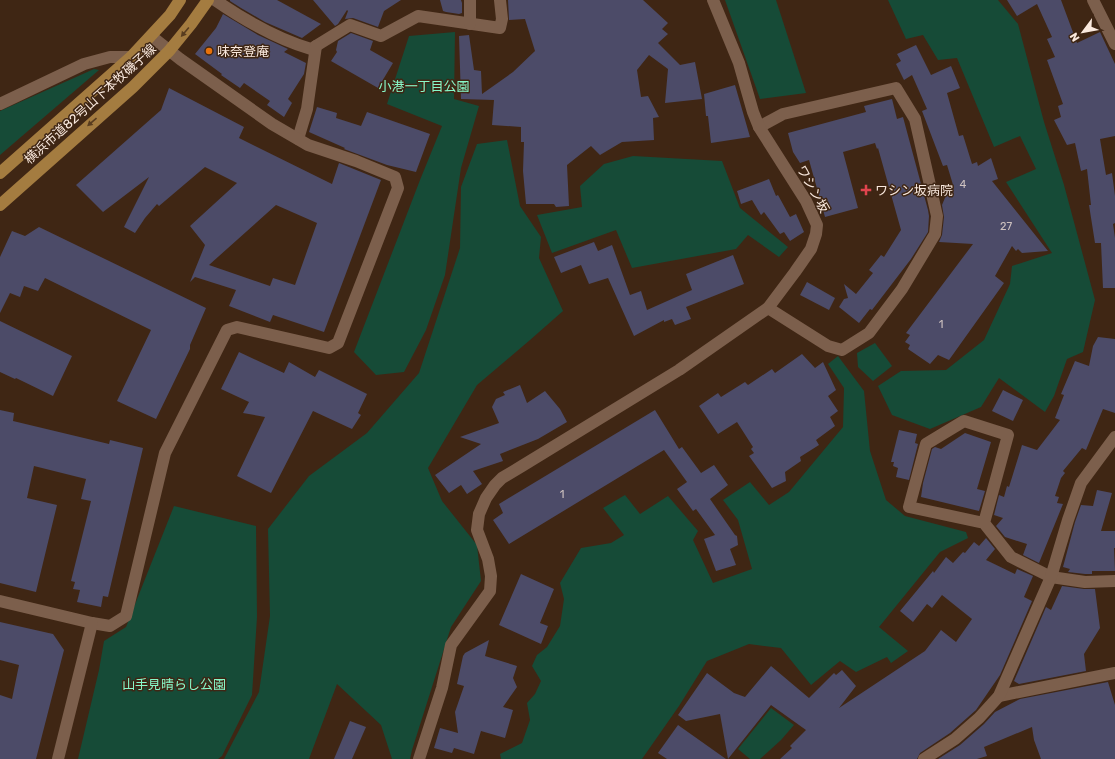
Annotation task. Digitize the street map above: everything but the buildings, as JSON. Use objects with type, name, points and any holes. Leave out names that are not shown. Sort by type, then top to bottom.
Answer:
[{"type":"main road","name":"横浜市道82号山下本牧磯子線","points":[[0,173],[131,57],[170,15],[180,0]]},
{"type":"main road","name":"横浜市道82号山下本牧磯子線","points":[[0,205],[133,87],[170,51],[208,0]]},
{"type":"street","points":[[215,0],[265,30],[298,45],[311,49],[350,25],[381,36],[418,16],[500,28],[502,19],[500,0]]},
{"type":"street","points":[[470,0],[470,24]]},
{"type":"street","name":"ワシン坂","points":[[419,759],[442,688],[451,645],[490,591],[492,576],[488,559],[477,530],[479,514],[486,498],[495,484],[502,478],[679,370],[768,308],[811,249],[816,234],[817,225],[806,201],[759,127],[753,112],[740,63],[713,0]]},
{"type":"street","points":[[1093,0],[1115,44]]},
{"type":"street","points":[[0,601],[110,626],[126,616],[164,454],[227,330],[237,327],[329,348],[338,343],[398,188],[395,177],[356,161],[308,145],[272,124],[151,36]]},
{"type":"street","points":[[298,139],[307,109],[316,46]]},
{"type":"street","points":[[0,104],[84,64],[110,57],[131,57]]},
{"type":"street","points":[[759,127],[783,114],[896,88],[915,119],[937,216],[934,234],[902,289],[869,333],[842,350],[828,346],[768,308]]},
{"type":"street","points":[[984,523],[1008,435],[964,421],[926,444],[909,507],[984,523],[1011,557],[1051,577],[1085,582],[1115,581]]},
{"type":"street","points":[[924,759],[955,739],[979,718],[999,696],[1051,577],[1081,483],[1115,437]]},
{"type":"street","points":[[58,759],[92,623]]},
{"type":"street","points":[[999,696],[1115,673]]},
{"type":"green space","points":[[725,0],[776,0],[806,93],[760,99]]},
{"type":"green space","points":[[888,0],[998,0],[1018,24],[1044,122],[1064,185],[1095,300],[1083,352],[1067,359],[1054,396],[1045,412],[999,378],[981,407],[930,429],[892,415],[878,386],[901,371],[946,370],[984,340],[1010,284],[1012,266],[1052,253],[1006,182],[1036,169],[1020,136],[994,147],[957,58],[938,60],[923,35],[906,39]]},
{"type":"green space","name":"小港一丁目公園","points":[[455,32],[454,99],[479,106],[461,168],[445,275],[426,330],[404,372],[376,375],[354,352],[442,126],[387,104],[409,36]]},
{"type":"green space","points":[[94,69],[99,70],[0,155],[0,111]]},
{"type":"green space","points":[[507,140],[520,206],[541,237],[539,258],[563,311],[477,385],[428,468],[442,501],[477,545],[481,581],[451,627],[410,759],[392,759],[381,725],[337,684],[309,759],[224,759],[259,692],[270,616],[268,529],[309,476],[367,433],[419,373],[460,248],[461,187],[477,144]]},
{"type":"green space","points":[[633,156],[722,161],[740,208],[788,247],[779,257],[748,235],[736,249],[632,268],[616,230],[552,253],[537,215],[582,207],[580,186],[604,164]]},
{"type":"green space","points":[[875,343],[892,366],[873,381],[858,367],[857,353]]},
{"type":"green space","points":[[838,356],[864,391],[870,451],[886,500],[905,516],[966,532],[968,538],[940,552],[879,627],[908,651],[891,663],[887,657],[856,672],[840,661],[811,685],[781,648],[749,644],[707,661],[679,706],[642,759],[501,759],[500,754],[522,743],[530,720],[527,703],[535,694],[541,681],[532,666],[537,655],[547,647],[560,626],[564,599],[560,583],[581,548],[611,543],[624,535],[603,508],[625,495],[640,514],[668,496],[698,531],[693,540],[713,583],[752,569],[738,520],[723,500],[750,482],[769,505],[789,492],[843,427],[844,388],[828,364]]},
{"type":"green space","name":"山手見晴らし公園","points":[[174,506],[256,526],[257,617],[252,695],[222,756],[218,759],[78,759],[99,670],[104,641],[126,627]]},
{"type":"green space","points":[[771,708],[794,725],[781,740],[760,759],[750,759],[738,749]]},
{"type":"place","name":"味奈登庵","points":[[209,51]]},
{"type":"place","name":"ワシン坂病院","points":[[866,190]]}]
